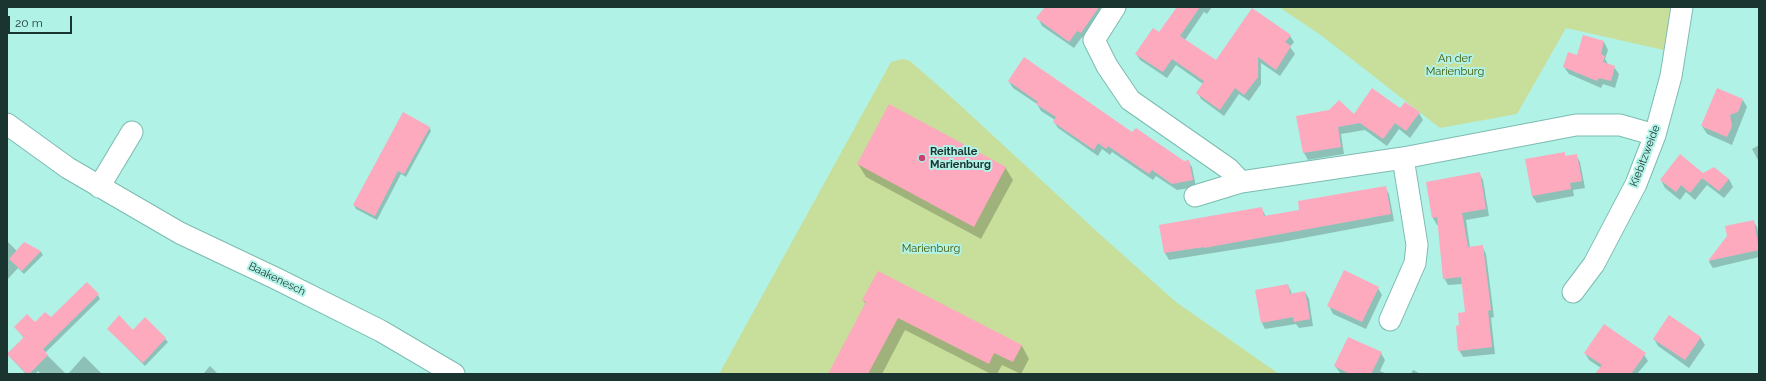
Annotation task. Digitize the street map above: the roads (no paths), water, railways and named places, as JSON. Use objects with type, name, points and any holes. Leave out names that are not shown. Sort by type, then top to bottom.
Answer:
[{"type":"street","points":[[1115,7],[1094,40],[1107,66],[1130,100],[1229,169],[1241,182]]},
{"type":"street","name":"Kiebitzweide","points":[[1573,292],[1594,264],[1632,191],[1655,135],[1671,76],[1682,7]]},
{"type":"street","name":"Baakenesch","points":[[7,124],[68,168],[180,233],[381,331],[454,374]]},
{"type":"street","points":[[1195,196],[1241,182],[1403,158],[1576,125],[1620,125],[1655,135]]},
{"type":"street","points":[[99,187],[132,132]]},
{"type":"street","points":[[1390,320],[1415,263],[1417,245],[1403,158]]},
{"type":"place","name":"Reithalle Marienburg","points":[[922,158]]},
{"type":"park label","name":"An der Marienburg","points":[[1455,65]]},
{"type":"park label","name":"Marienburg","points":[[931,249]]}]
